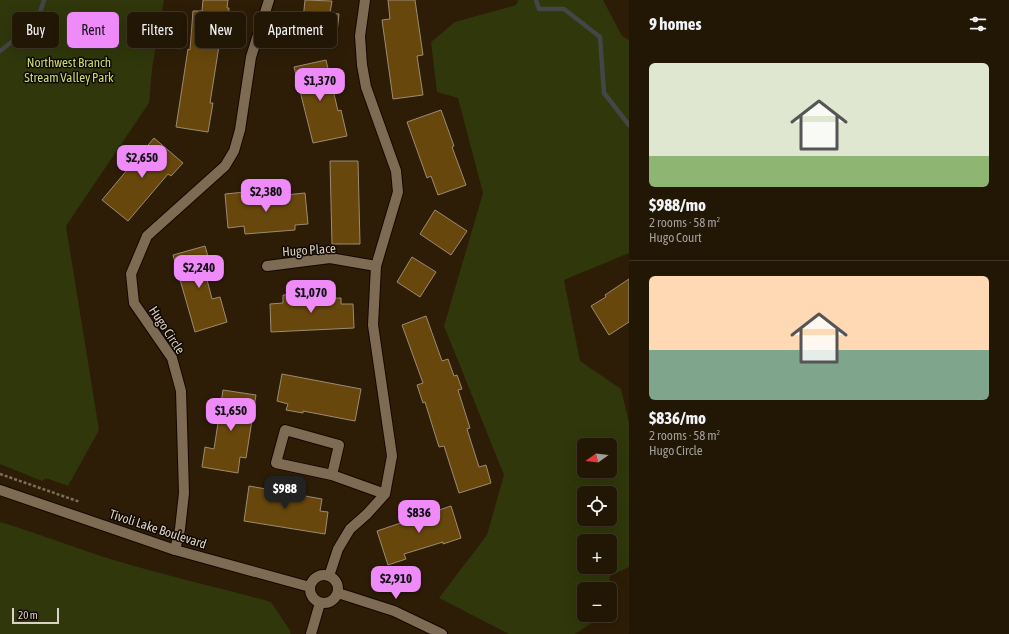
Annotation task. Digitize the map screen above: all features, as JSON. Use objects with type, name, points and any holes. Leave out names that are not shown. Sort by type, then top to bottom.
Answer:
[{"type":"street","name":"Hugo Circle","points":[[175,550],[180,529],[184,493],[181,391],[172,358],[134,303],[131,274],[147,236],[225,166],[234,151],[240,130],[251,58],[269,0]]},
{"type":"street","points":[[329,576],[338,549],[350,529],[367,514],[385,494],[392,456],[373,325],[376,266],[398,192],[396,171],[366,87],[362,65],[360,36],[365,0]]},
{"type":"street","name":"Hugo Place","points":[[268,266],[330,258],[376,266]]},
{"type":"street","points":[[332,475],[339,445],[285,430],[276,463],[332,475],[385,494]]},
{"type":"street","name":"Tivoli Lake Boulevard","points":[[0,490],[175,550],[310,587]]},
{"type":"street","points":[[320,576],[329,576],[336,581],[338,594],[332,601],[320,603],[313,598],[310,587],[312,582],[320,576]]},
{"type":"street","points":[[338,594],[394,611],[442,634]]},
{"type":"street","points":[[311,634],[320,603]]},
{"type":"path","points":[[0,474],[84,504]]},
{"type":"path","points":[[151,527],[165,530]]},
{"type":"green space","name":"Northwest Branch Stream Valley Park","points":[[0,0],[164,0],[162,12],[127,12],[127,48],[156,48],[149,103],[66,226],[99,430],[68,486],[46,478],[42,481],[0,464]]},
{"type":"green space","points":[[518,0],[603,0],[622,36],[629,40],[629,253],[564,280],[580,361],[621,389],[629,423],[629,567],[617,573],[617,534],[577,534],[577,574],[614,574],[610,576],[609,582],[577,582],[577,622],[593,622],[575,634],[509,634],[439,598],[487,535],[504,475],[444,326],[483,193],[458,98],[437,92],[431,42],[455,22],[516,5]]},
{"type":"green space","points":[[0,522],[110,559],[271,602],[291,632],[290,634],[0,634]]},
{"type":"building","points":[[203,0],[228,0],[227,8],[229,8],[229,12],[195,12],[195,48],[219,48],[210,103],[213,103],[208,132],[176,127],[188,49],[190,50],[193,11],[202,11]]},
{"type":"building","points":[[305,0],[332,1],[330,12],[304,12]]},
{"type":"building","points":[[388,0],[415,0],[423,55],[417,56],[423,95],[393,99],[382,20],[390,19]]},
{"type":"building","points":[[337,14],[339,14],[337,32]]},
{"type":"building","points":[[326,60],[338,111],[341,110],[347,136],[313,143],[294,67]]},
{"type":"building","points":[[441,110],[454,146],[452,147],[466,185],[438,195],[431,176],[427,178],[407,122]]},
{"type":"building","points":[[154,138],[183,163],[171,176],[168,174],[128,221],[102,200]]},
{"type":"building","points":[[330,161],[358,161],[360,244],[332,244]]},
{"type":"building","points":[[245,192],[245,199],[305,193],[308,224],[295,225],[295,230],[245,234],[244,226],[228,228],[225,194]]},
{"type":"building","points":[[435,210],[467,231],[451,255],[420,234]]},
{"type":"building","points":[[205,246],[213,274],[206,276],[212,299],[220,297],[227,322],[195,332],[173,255]]},
{"type":"building","points":[[412,257],[436,272],[420,297],[397,282]]},
{"type":"building","points":[[629,279],[629,322],[609,335],[591,306],[606,297],[605,295]]},
{"type":"building","points":[[300,294],[301,299],[341,298],[341,304],[353,304],[354,328],[271,332],[270,304],[283,303],[283,295]]},
{"type":"building","points":[[426,316],[442,361],[448,359],[454,376],[457,375],[462,389],[458,390],[470,428],[467,429],[479,467],[486,465],[491,483],[459,493],[444,446],[439,447],[425,402],[423,403],[417,385],[423,383],[402,325]]},
{"type":"building","points":[[282,374],[361,389],[355,421],[303,411],[303,413],[286,410],[288,404],[277,401]]},
{"type":"building","points":[[223,390],[256,395],[246,458],[240,457],[238,473],[202,467],[205,447],[214,449]]},
{"type":"building","points":[[249,486],[322,499],[320,511],[328,512],[325,534],[244,521]]},
{"type":"building","points":[[451,506],[461,538],[404,554],[406,559],[388,565],[377,531]]},
{"type":"waterway","points":[[0,51],[37,22],[44,0]]},
{"type":"waterway","points":[[536,0],[539,9],[564,9],[600,37],[604,93],[629,125]]}]
